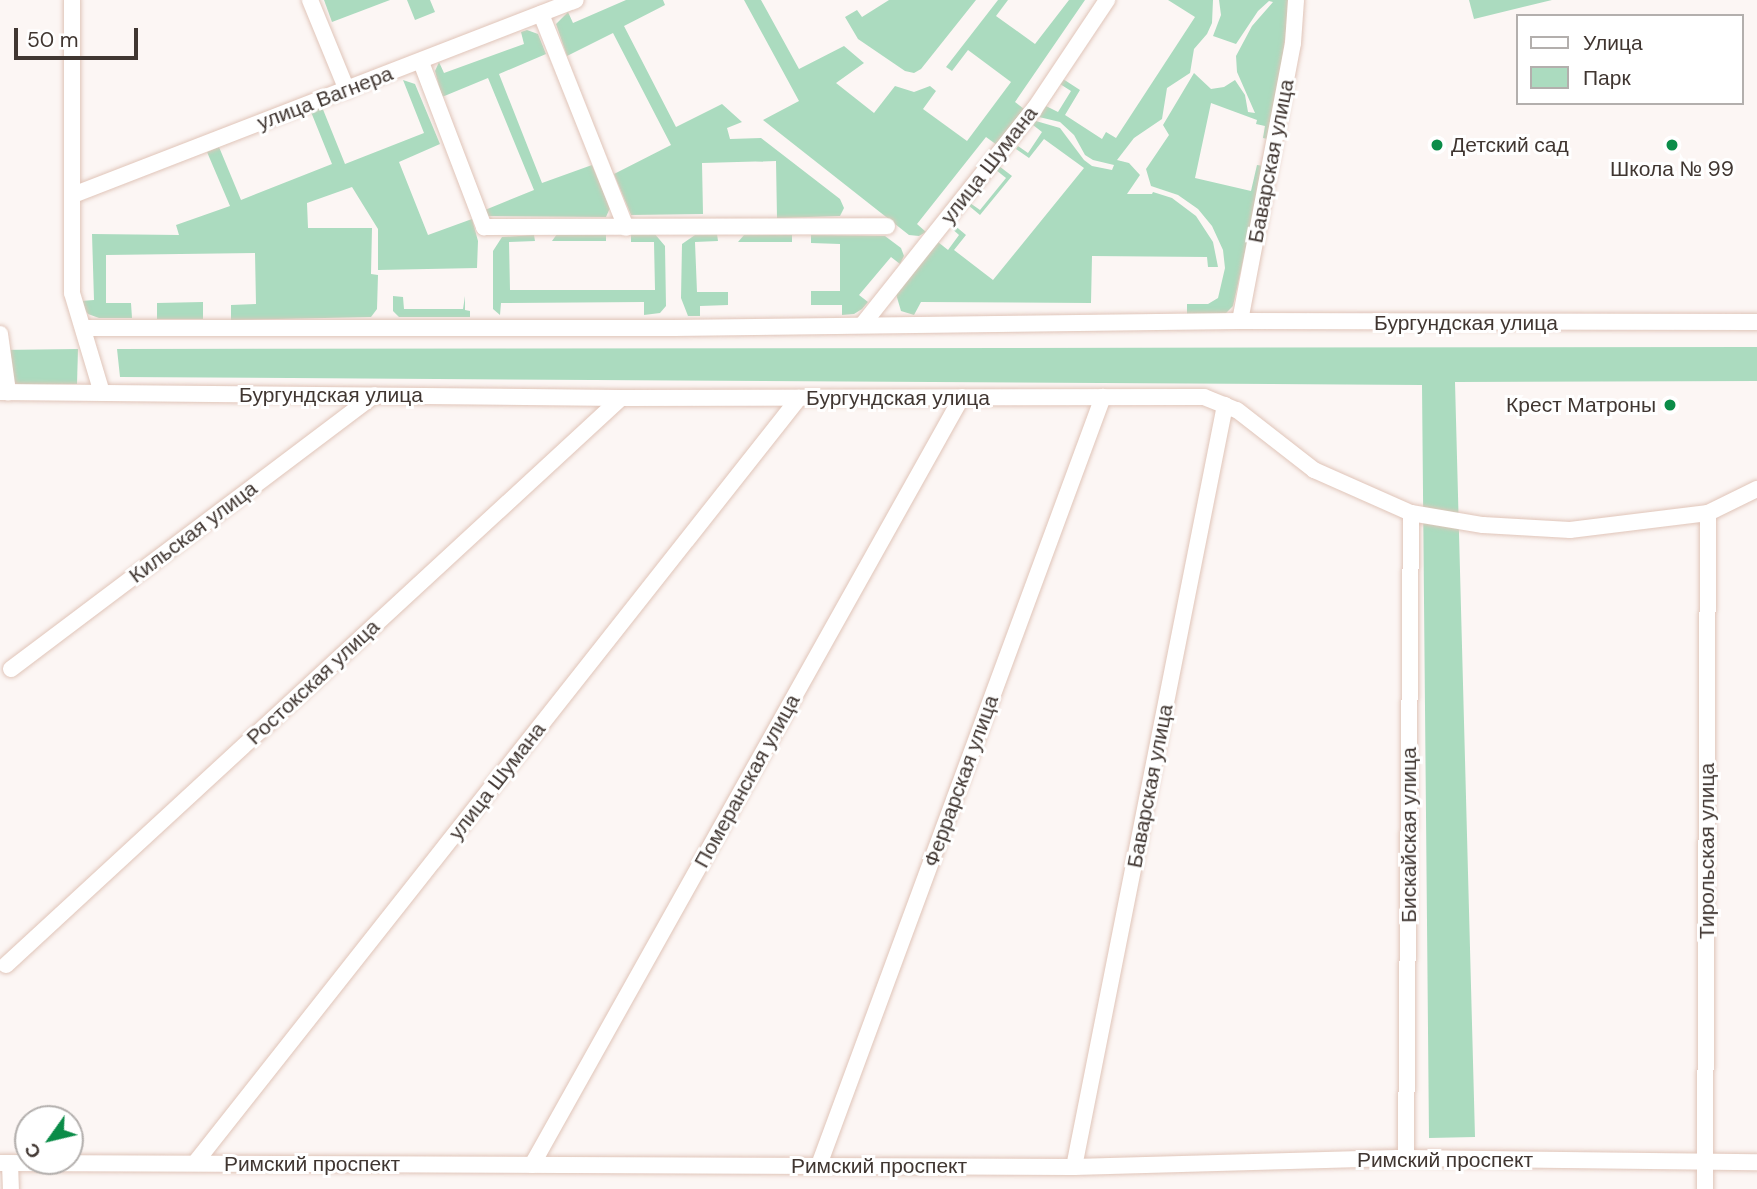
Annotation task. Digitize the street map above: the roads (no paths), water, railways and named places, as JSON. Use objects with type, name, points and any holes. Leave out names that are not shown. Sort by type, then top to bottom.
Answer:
[{"type":"street","points":[[72,0],[72,293],[102,393]]},
{"type":"street","points":[[310,0],[347,90]]},
{"type":"street","name":"улица Вагнера","points":[[73,195],[576,0]]},
{"type":"street","name":"улица Шумана","points":[[863,324],[1035,108],[1107,0]]},
{"type":"street","name":"Баварская улица","points":[[1240,321],[1293,43],[1296,0]]},
{"type":"street","points":[[541,15],[626,228]]},
{"type":"street","points":[[421,62],[484,227],[887,226]]},
{"type":"street","name":"Бургундская улица","points":[[84,328],[674,328],[1240,321],[1757,322]]},
{"type":"street","points":[[0,336],[4,392]]},
{"type":"street","name":"Бургундская улица","points":[[4,392],[621,398],[1204,397],[1237,410],[1314,470],[1411,513],[1483,525],[1570,530],[1709,513],[1757,489]]},
{"type":"street","name":"Кильская улица","points":[[11,669],[374,395]]},
{"type":"street","name":"Померанская улица","points":[[533,1165],[962,397]]},
{"type":"street","name":"Феррарская улица","points":[[818,1165],[1103,397]]},
{"type":"street","name":"Ростокская улица","points":[[6,965],[621,398]]},
{"type":"street","name":"улица Шумана","points":[[195,1163],[799,398]]},
{"type":"street","name":"Баварская улица","points":[[1074,1167],[1225,405]]},
{"type":"street","name":"Бискайская улица","points":[[1406,1158],[1411,513]]},
{"type":"street","name":"Тирольская улица","points":[[1705,1189],[1709,513]]},
{"type":"street","name":"Римский проспект","points":[[5,1163],[1074,1167],[1406,1158],[1757,1162]]},
{"type":"street","points":[[5,1163],[11,1189]]},
{"type":"place","name":"Детский сад","points":[[1437,145]]},
{"type":"place","name":"Школа № 99","points":[[1672,145]]},
{"type":"place","name":"Крест Матроны","points":[[1670,405]]}]
